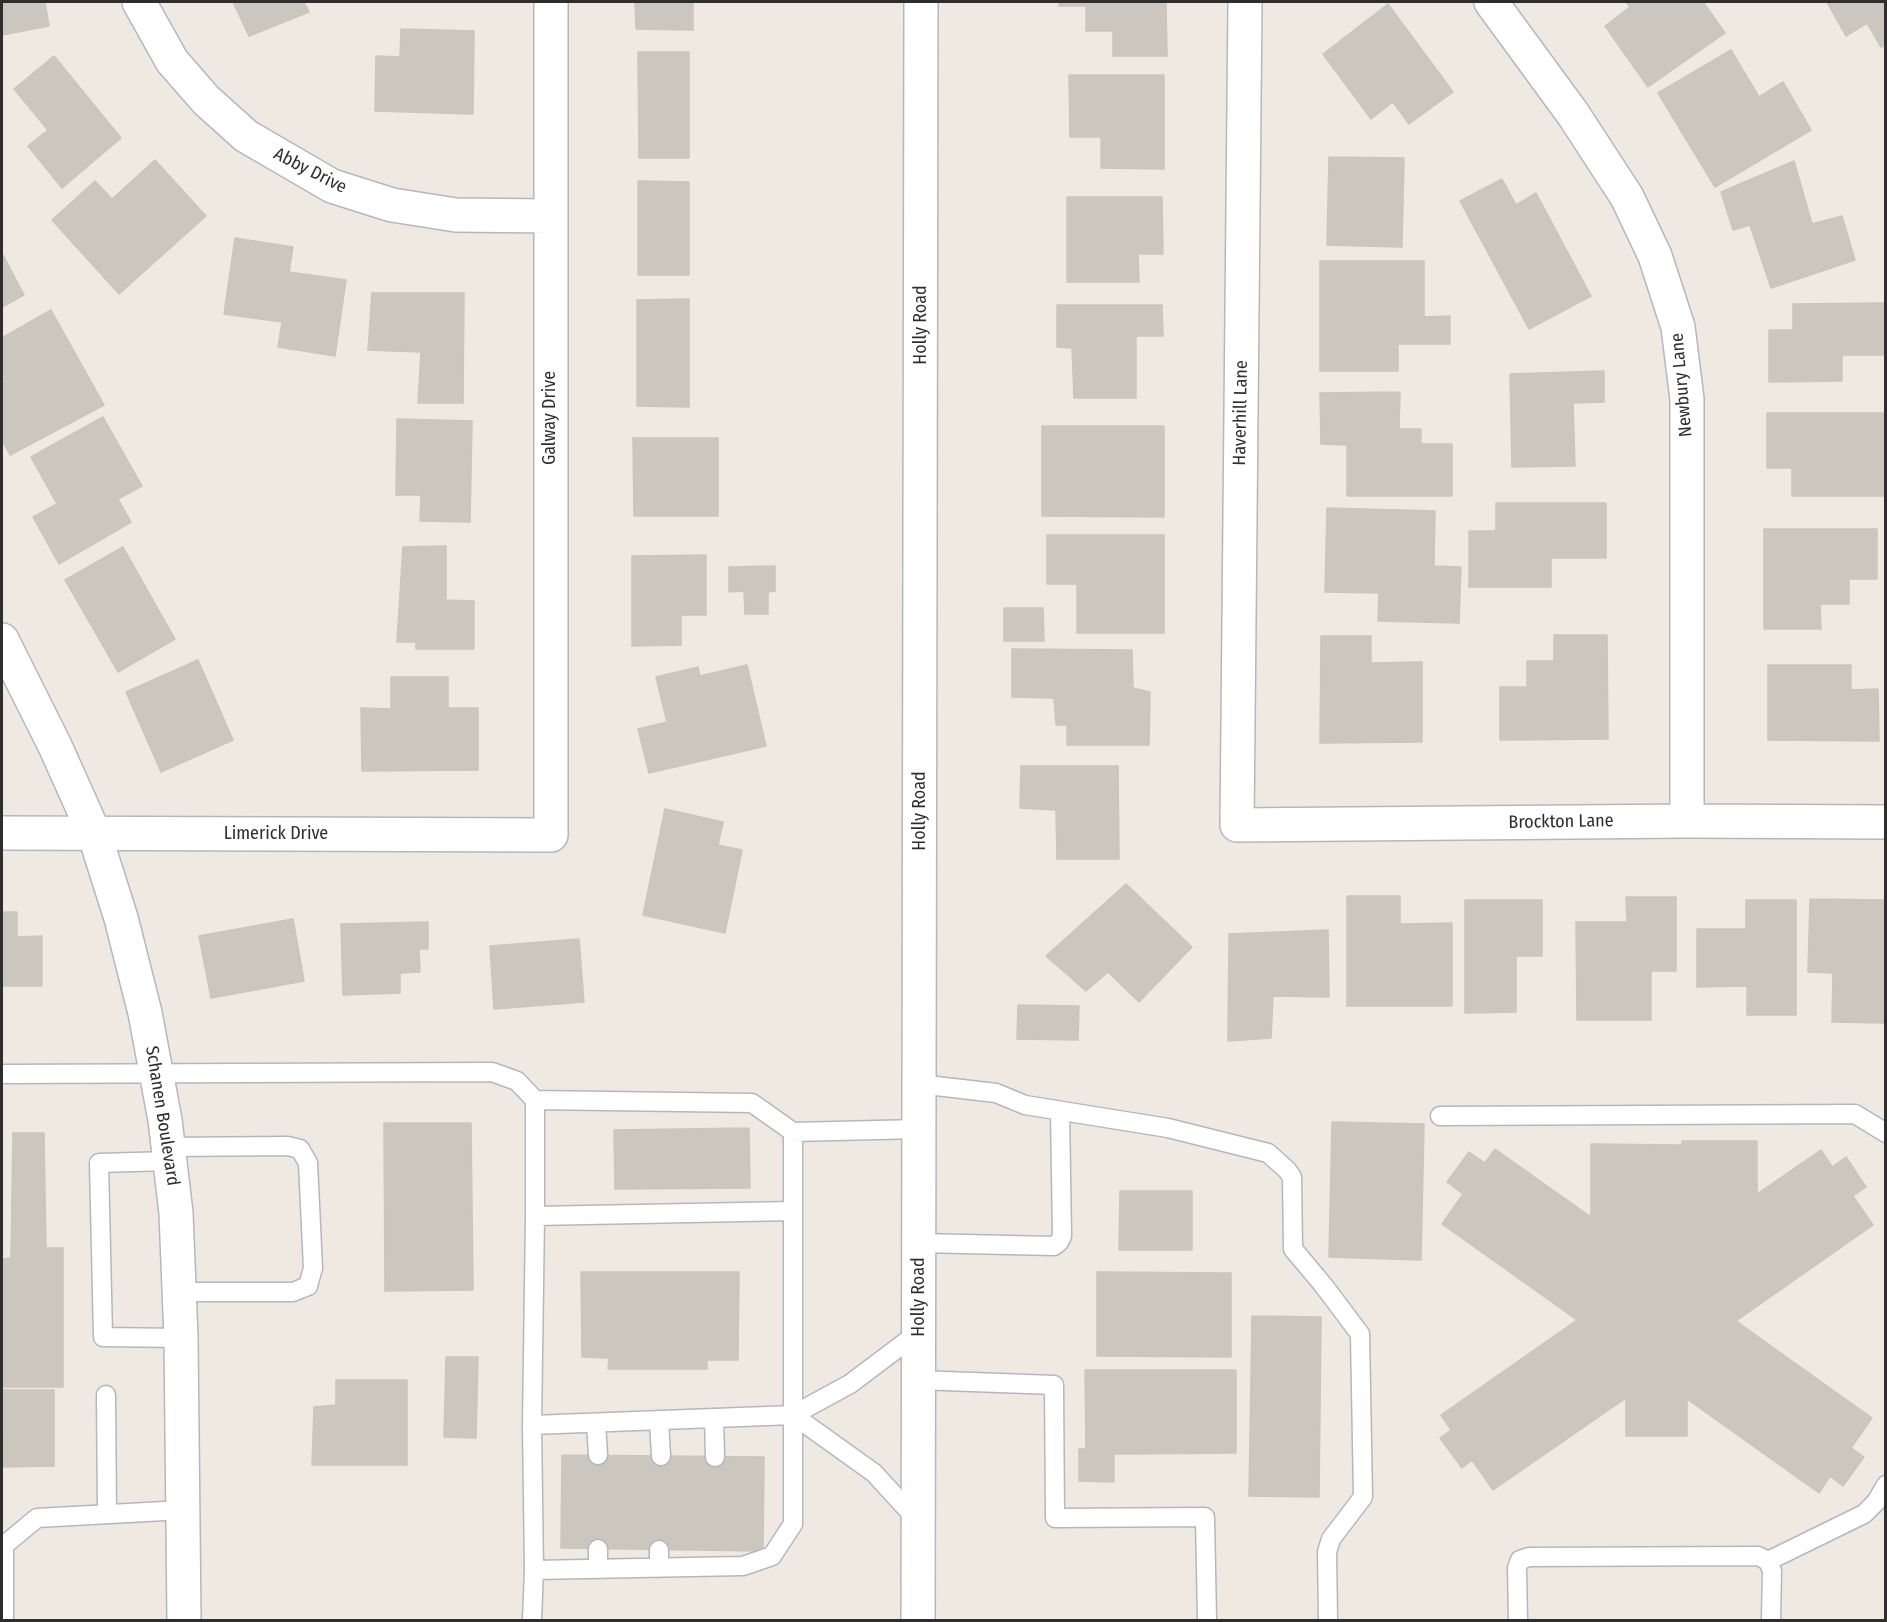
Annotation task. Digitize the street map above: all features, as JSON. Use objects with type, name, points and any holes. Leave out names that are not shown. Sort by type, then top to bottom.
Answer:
[{"type":"street","name":"Abby Drive","points":[[139,2],[172,61],[206,100],[246,136],[332,186],[392,205],[456,215],[550,216]]},
{"type":"street","name":"Galway Drive","points":[[551,2],[551,835]]},
{"type":"street","name":"Holly Road","points":[[918,1620],[921,2]]},
{"type":"street","name":"Haverhill Lane","points":[[1237,825],[1245,2]]},
{"type":"street","name":"Newbury Lane","points":[[1491,2],[1573,114],[1627,197],[1655,256],[1678,327],[1686,399],[1687,820]]},
{"type":"street","name":"Schanen Boulevard","points":[[2,640],[94,833],[121,918],[145,1013],[169,1154],[180,1292],[184,1620]]},
{"type":"street","name":"Brockton Lane","points":[[1237,825],[1687,820],[1886,822]]},
{"type":"street","name":"Limerick Drive","points":[[2,833],[551,835]]},
{"type":"lane","points":[[2,1074],[492,1072],[518,1081],[535,1100],[532,1620]]},
{"type":"lane","points":[[919,1084],[996,1093],[1025,1105],[1168,1128],[1268,1153],[1292,1177],[1293,1249],[1360,1334],[1363,1497],[1331,1539],[1327,1552],[1328,1620]]},
{"type":"lane","points":[[535,1100],[752,1103],[793,1132],[919,1129]]},
{"type":"lane","points":[[919,1243],[1054,1246],[1059,1242],[1062,1236],[1060,1111]]},
{"type":"lane","points":[[1440,1116],[1855,1114],[1886,1133]]},
{"type":"lane","points":[[534,1570],[659,1568],[716,1559],[743,1566],[772,1556],[792,1524],[793,1132]]},
{"type":"lane","points":[[180,1292],[293,1292],[308,1286],[312,1268],[308,1163],[300,1149],[288,1146],[169,1154],[99,1163],[103,1337],[182,1338]]},
{"type":"lane","points":[[535,1216],[793,1211]]},
{"type":"lane","points":[[532,1425],[793,1415],[850,1384],[919,1332]]},
{"type":"lane","points":[[918,1380],[1054,1384],[1055,1518],[1205,1517],[1208,1620]]},
{"type":"lane","points":[[106,1395],[107,1513]]},
{"type":"lane","points":[[793,1415],[874,1473],[918,1521]]},
{"type":"lane","points":[[714,1418],[715,1457]]},
{"type":"lane","points":[[659,1420],[661,1456]]},
{"type":"lane","points":[[596,1423],[598,1455]]},
{"type":"lane","points":[[1768,1561],[1864,1514],[1876,1502],[1886,1485]]},
{"type":"lane","points":[[4,1620],[3,1547],[37,1518],[183,1510]]},
{"type":"lane","points":[[598,1549],[598,1569]]},
{"type":"lane","points":[[659,1550],[659,1568]]},
{"type":"lane","points":[[1518,1620],[1517,1568],[1520,1560],[1529,1557],[1758,1556],[1768,1561],[1772,1571],[1771,1620]]},
{"type":"building","points":[[2,2],[45,2],[49,26],[2,35]]},
{"type":"building","points":[[233,2],[304,2],[309,12],[249,36]]},
{"type":"building","points":[[635,2],[693,2],[693,30],[636,29]]},
{"type":"building","points":[[1059,2],[1166,2],[1167,56],[1113,56],[1113,31],[1086,31],[1086,6],[1059,6]]},
{"type":"building","points":[[1626,2],[1703,2],[1725,33],[1648,87],[1605,26],[1630,7]]},
{"type":"building","points":[[1827,2],[1886,2],[1886,44],[1881,47],[1867,23],[1846,36]]},
{"type":"building","points":[[1388,4],[1453,92],[1409,124],[1393,102],[1371,119],[1323,54]]},
{"type":"building","points":[[401,29],[474,31],[473,114],[375,111],[376,56],[400,57]]},
{"type":"building","points":[[1731,50],[1759,97],[1783,82],[1811,130],[1715,187],[1658,93]]},
{"type":"building","points":[[638,52],[689,52],[689,158],[639,158]]},
{"type":"building","points":[[54,56],[121,138],[62,188],[28,146],[48,130],[14,89]]},
{"type":"building","points":[[1069,75],[1164,75],[1164,169],[1101,168],[1101,137],[1070,137]]},
{"type":"building","points":[[1329,157],[1404,158],[1402,247],[1327,245]]},
{"type":"building","points":[[155,160],[206,216],[119,294],[52,220],[95,181],[112,199]]},
{"type":"building","points":[[1794,161],[1812,224],[1842,216],[1855,260],[1771,288],[1750,225],[1733,230],[1721,192]]},
{"type":"building","points":[[1502,179],[1516,205],[1536,193],[1591,296],[1529,329],[1460,201]]},
{"type":"building","points":[[638,181],[689,182],[689,275],[638,275]]},
{"type":"building","points":[[1067,197],[1162,197],[1163,254],[1138,254],[1139,282],[1067,282]]},
{"type":"building","points":[[235,238],[293,247],[289,272],[346,280],[335,356],[278,347],[282,322],[224,314]]},
{"type":"building","points":[[2,253],[24,295],[2,307]]},
{"type":"building","points":[[1320,261],[1424,261],[1424,317],[1450,316],[1450,344],[1398,344],[1398,371],[1320,371]]},
{"type":"building","points":[[372,293],[464,293],[463,403],[418,403],[421,352],[368,350]]},
{"type":"building","points":[[689,299],[689,407],[637,406],[637,300]]},
{"type":"building","points":[[1886,303],[1886,355],[1842,355],[1842,381],[1769,382],[1769,330],[1793,330],[1793,304]]},
{"type":"building","points":[[1057,305],[1162,305],[1163,336],[1136,336],[1136,398],[1074,398],[1072,348],[1057,347]]},
{"type":"building","points":[[51,310],[104,405],[10,455],[2,440],[2,379],[5,378],[2,370],[2,338]]},
{"type":"building","points":[[1604,371],[1604,402],[1573,403],[1575,466],[1512,467],[1510,374]]},
{"type":"building","points":[[1400,392],[1399,429],[1421,429],[1421,444],[1452,444],[1452,496],[1347,496],[1347,445],[1321,444],[1320,393]]},
{"type":"building","points":[[1767,413],[1886,413],[1886,496],[1792,496],[1792,468],[1767,468]]},
{"type":"building","points":[[103,417],[142,486],[118,499],[131,522],[59,564],[33,517],[57,504],[31,457]]},
{"type":"building","points":[[397,419],[472,421],[470,522],[420,521],[421,495],[396,495]]},
{"type":"building","points":[[1042,426],[1164,426],[1164,517],[1042,516]]},
{"type":"building","points":[[633,438],[718,438],[718,516],[634,516]]},
{"type":"building","points":[[1496,503],[1606,503],[1606,558],[1551,558],[1551,587],[1469,587],[1469,531],[1496,531]]},
{"type":"building","points":[[1327,508],[1435,511],[1434,566],[1461,567],[1459,623],[1378,621],[1379,593],[1325,592]]},
{"type":"building","points":[[1764,529],[1877,529],[1877,579],[1849,579],[1849,604],[1820,604],[1821,629],[1764,629]]},
{"type":"building","points":[[1047,535],[1164,535],[1164,633],[1077,633],[1077,584],[1047,584]]},
{"type":"building","points":[[446,546],[446,600],[474,601],[474,649],[416,649],[416,642],[397,642],[403,547]]},
{"type":"building","points":[[123,547],[175,639],[118,672],[65,580]]},
{"type":"building","points":[[706,555],[706,615],[681,615],[681,645],[632,646],[632,556]]},
{"type":"building","points":[[775,566],[775,591],[768,592],[768,614],[745,614],[744,591],[729,592],[729,567]]},
{"type":"building","points":[[1004,608],[1043,608],[1044,641],[1004,641]]},
{"type":"building","points":[[1554,635],[1607,635],[1608,739],[1500,740],[1500,687],[1527,687],[1527,661],[1554,661]]},
{"type":"building","points":[[1321,636],[1371,636],[1371,663],[1422,662],[1422,742],[1320,743]]},
{"type":"building","points":[[1012,649],[1132,650],[1133,688],[1150,692],[1149,745],[1067,745],[1067,725],[1056,725],[1054,698],[1012,697]]},
{"type":"building","points":[[198,660],[233,740],[161,772],[126,692]]},
{"type":"building","points":[[747,665],[766,746],[649,773],[638,729],[667,722],[656,677],[698,667],[700,676]]},
{"type":"building","points":[[1768,665],[1851,665],[1851,690],[1878,689],[1879,741],[1768,740]]},
{"type":"building","points":[[391,677],[448,677],[448,708],[478,708],[478,770],[362,771],[361,708],[391,709]]},
{"type":"building","points":[[1021,766],[1118,766],[1119,859],[1057,859],[1056,810],[1020,808]]},
{"type":"building","points":[[665,809],[723,822],[718,845],[742,850],[725,933],[643,915]]},
{"type":"building","points":[[1126,884],[1192,947],[1139,1002],[1108,972],[1086,991],[1046,956]]},
{"type":"building","points":[[1347,896],[1400,896],[1400,924],[1452,923],[1452,1006],[1347,1006]]},
{"type":"building","points":[[1626,897],[1676,897],[1676,971],[1651,971],[1651,1020],[1577,1020],[1576,922],[1627,922]]},
{"type":"building","points":[[1810,899],[1886,900],[1886,1023],[1832,1022],[1833,973],[1808,972]]},
{"type":"building","points":[[1465,900],[1542,900],[1542,956],[1516,956],[1516,1012],[1465,1013]]},
{"type":"building","points":[[1746,900],[1796,900],[1796,1015],[1747,1015],[1747,986],[1697,987],[1697,929],[1746,929]]},
{"type":"building","points":[[2,912],[17,912],[17,937],[42,936],[42,986],[2,986]]},
{"type":"building","points":[[293,919],[304,981],[211,998],[199,936]]},
{"type":"building","points":[[428,922],[428,949],[419,949],[420,972],[400,973],[400,993],[343,995],[341,924]]},
{"type":"building","points":[[1328,930],[1329,997],[1273,996],[1271,1038],[1228,1041],[1229,934]]},
{"type":"building","points":[[579,939],[584,1002],[494,1009],[490,946]]},
{"type":"building","points":[[1018,1005],[1079,1006],[1078,1040],[1017,1039]]},
{"type":"building","points":[[1332,1122],[1424,1124],[1421,1260],[1329,1257]]},
{"type":"building","points":[[384,1123],[471,1123],[473,1290],[385,1291]]},
{"type":"building","points":[[749,1128],[750,1188],[615,1189],[614,1130]]},
{"type":"building","points":[[13,1133],[44,1133],[46,1248],[63,1248],[63,1387],[2,1387],[2,1259],[11,1258]]},
{"type":"building","points":[[1682,1141],[1757,1141],[1757,1194],[1821,1150],[1832,1167],[1846,1157],[1866,1187],[1853,1196],[1873,1225],[1736,1321],[1872,1418],[1851,1448],[1864,1457],[1843,1486],[1830,1476],[1819,1493],[1687,1399],[1687,1436],[1626,1436],[1626,1398],[1493,1490],[1472,1460],[1462,1468],[1440,1438],[1451,1430],[1441,1415],[1577,1320],[1442,1224],[1463,1194],[1447,1182],[1469,1152],[1485,1163],[1495,1149],[1591,1217],[1591,1144],[1682,1145]]},
{"type":"building","points":[[1120,1191],[1192,1191],[1192,1250],[1119,1250]]},
{"type":"building","points":[[581,1272],[739,1272],[738,1360],[707,1360],[707,1369],[608,1369],[609,1358],[582,1357]]},
{"type":"building","points":[[1097,1272],[1231,1273],[1231,1357],[1097,1356]]},
{"type":"building","points":[[1252,1316],[1321,1317],[1319,1497],[1249,1496]]},
{"type":"building","points":[[446,1357],[478,1357],[476,1438],[444,1437]]},
{"type":"building","points":[[1085,1370],[1236,1370],[1236,1453],[1114,1454],[1114,1482],[1079,1481],[1079,1449],[1086,1449]]},
{"type":"building","points":[[336,1380],[407,1380],[407,1465],[312,1465],[314,1407],[336,1405]]},
{"type":"building","points":[[2,1390],[54,1390],[54,1466],[3,1467]]},
{"type":"building","points":[[562,1455],[764,1457],[763,1551],[561,1548]]}]
